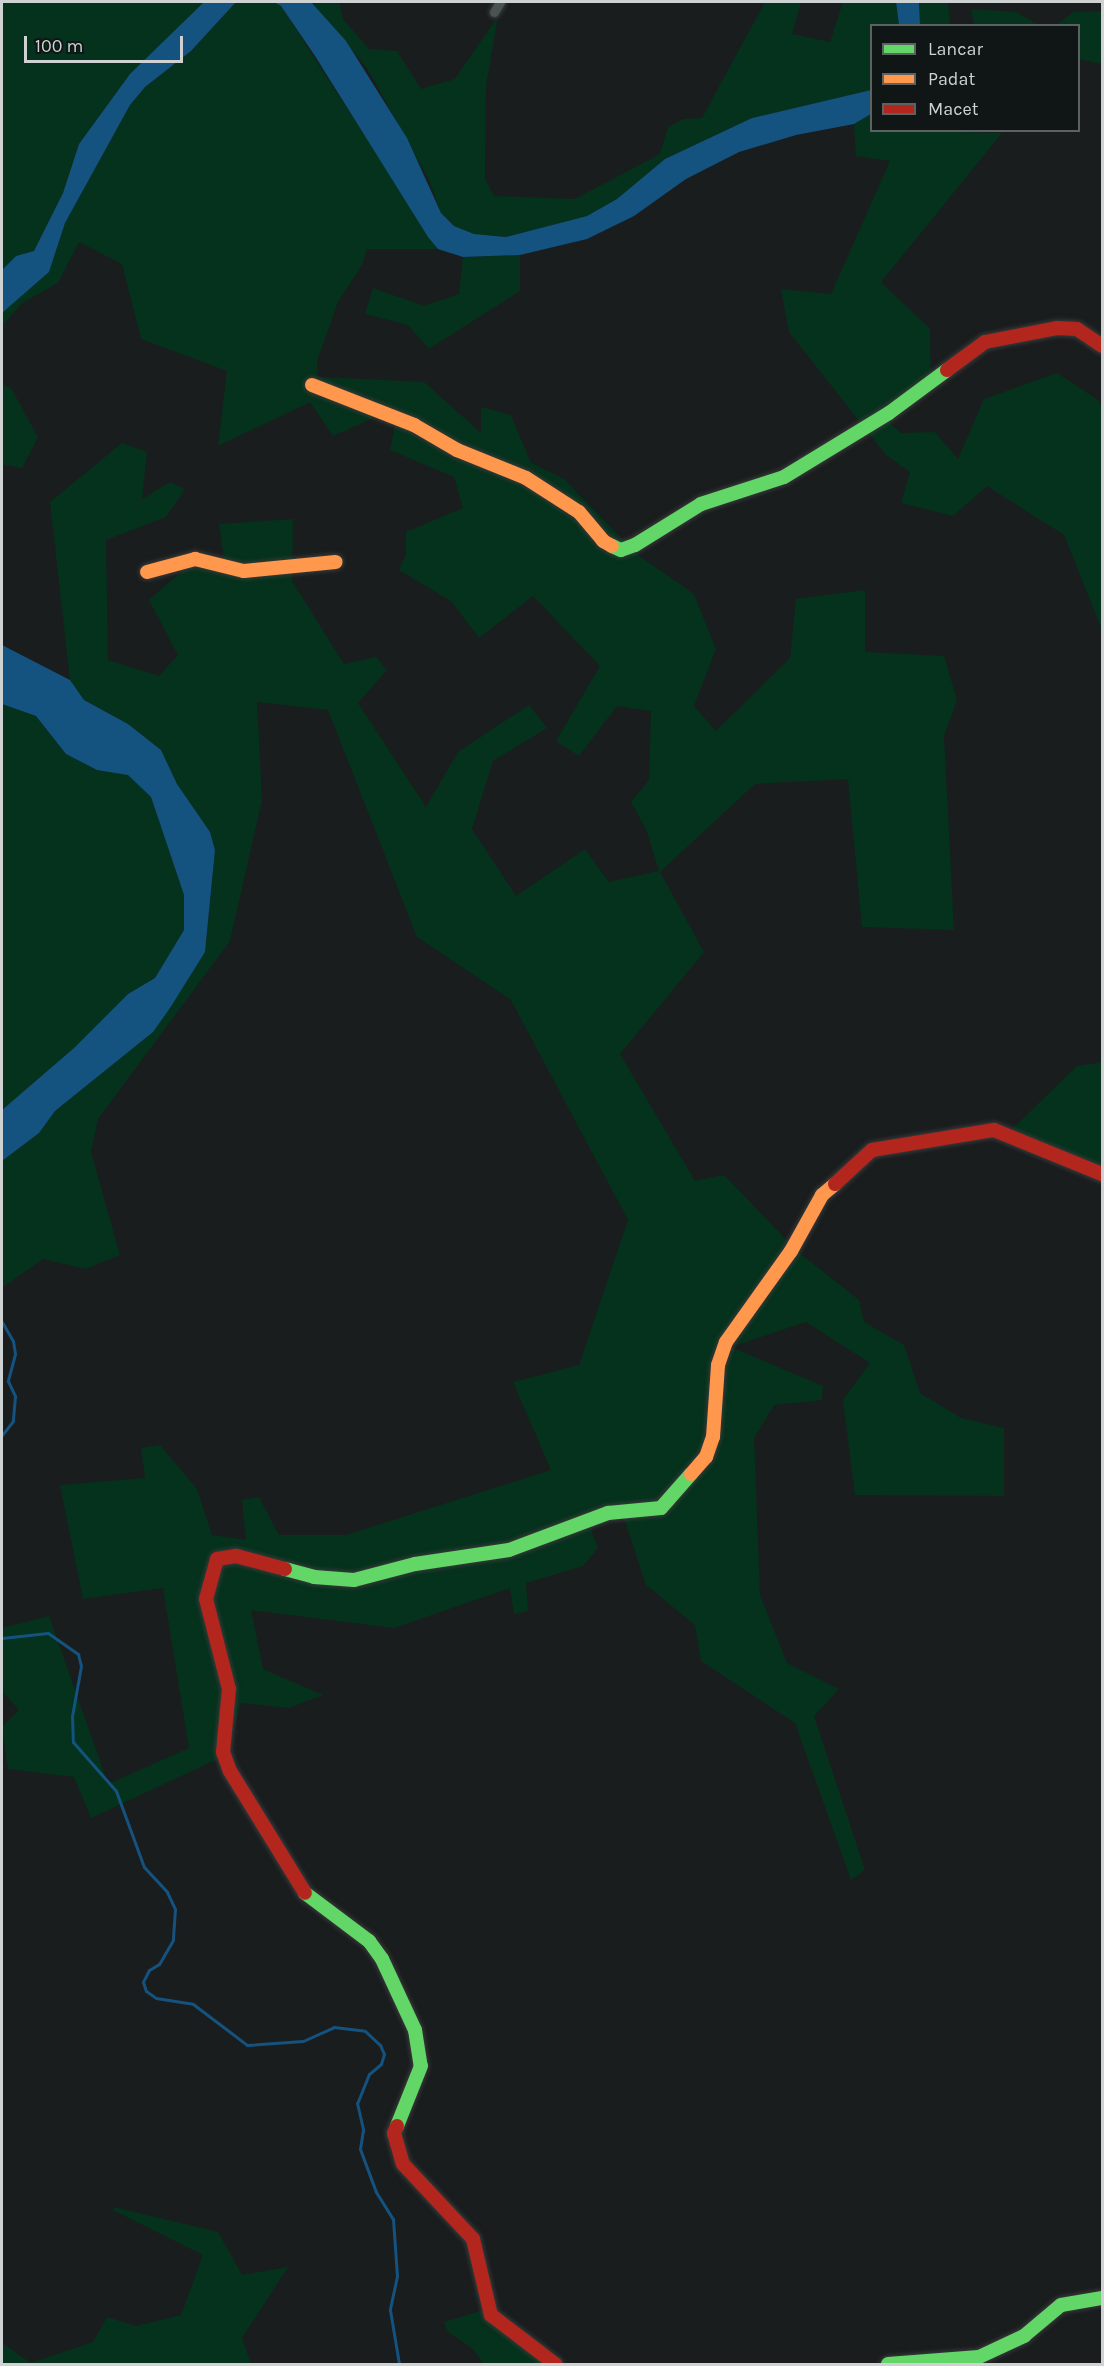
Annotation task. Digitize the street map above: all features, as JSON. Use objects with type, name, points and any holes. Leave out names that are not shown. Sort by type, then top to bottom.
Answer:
[{"type":"street","points":[[494,12],[500,2]]},
{"type":"street","points":[[312,385],[414,425],[457,450],[526,478],[572,507],[610,547],[621,550],[636,545],[701,504],[784,477],[889,413],[985,342],[1057,328],[1077,329],[1102,346]]},
{"type":"street","points":[[147,572],[195,559],[244,571],[336,562]]},
{"type":"street","points":[[555,2364],[491,2315],[473,2239],[403,2164],[394,2133],[421,2066],[415,2030],[382,1959],[369,1941],[301,1890],[230,1771],[224,1752],[223,1732],[230,1689],[206,1599],[212,1566],[217,1559],[236,1556],[314,1576],[354,1580],[415,1564],[509,1550],[609,1513],[661,1508],[706,1457],[712,1437],[718,1365],[726,1342],[791,1251],[822,1195],[872,1150],[916,1139],[994,1130],[1102,1174]]},
{"type":"street","points":[[888,2364],[979,2357],[1024,2336],[1061,2305],[1102,2298]]},
{"type":"green space","points":[[2,2],[204,2],[116,93],[79,144],[63,193],[34,252],[16,256],[2,270]]},
{"type":"green space","points":[[236,2],[274,2],[281,6],[438,249],[367,249],[362,265],[338,302],[317,361],[318,377],[424,382],[481,433],[481,407],[511,415],[531,463],[564,479],[638,555],[694,594],[716,649],[694,706],[716,731],[790,658],[796,599],[865,590],[865,652],[944,656],[957,700],[944,736],[954,930],[862,927],[848,779],[755,784],[660,872],[704,952],[620,1054],[695,1181],[724,1175],[798,1252],[859,1300],[864,1322],[904,1345],[920,1393],[961,1418],[1004,1428],[1004,1496],[855,1495],[843,1400],[870,1363],[806,1322],[731,1347],[823,1386],[822,1400],[774,1405],[754,1438],[760,1595],[787,1663],[839,1689],[814,1716],[865,1870],[851,1880],[795,1723],[701,1661],[695,1625],[646,1585],[624,1518],[590,1527],[598,1548],[583,1566],[526,1583],[528,1611],[514,1614],[510,1588],[394,1628],[251,1610],[263,1669],[323,1695],[289,1708],[241,1703],[226,1755],[91,1818],[74,1777],[8,1769],[2,1727],[19,1710],[2,1691],[2,1628],[49,1616],[108,1784],[189,1748],[163,1588],[83,1599],[60,1485],[145,1478],[141,1448],[160,1445],[197,1489],[212,1535],[246,1540],[242,1500],[259,1497],[279,1535],[346,1535],[551,1470],[513,1382],[579,1365],[628,1220],[511,1000],[417,937],[328,710],[257,702],[262,800],[230,941],[98,1119],[91,1152],[120,1255],[85,1269],[43,1259],[2,1288],[2,1161],[39,1133],[55,1111],[153,1032],[205,952],[215,850],[210,832],[177,784],[161,750],[128,724],[84,700],[70,680],[50,502],[122,443],[147,452],[142,499],[170,482],[185,489],[166,517],[106,540],[108,660],[159,676],[178,655],[149,600],[195,560],[225,567],[219,524],[293,519],[292,581],[344,664],[376,657],[387,670],[358,703],[426,807],[458,752],[529,705],[547,728],[493,761],[472,829],[516,896],[585,849],[609,882],[659,871],[646,829],[631,802],[649,780],[651,711],[617,706],[579,756],[556,741],[600,666],[533,596],[479,638],[451,601],[399,570],[406,554],[406,532],[463,508],[454,477],[390,450],[396,419],[383,414],[333,436],[310,402],[218,446],[227,371],[141,339],[122,264],[79,242],[58,283],[22,303],[2,326],[2,313],[49,272],[65,223],[130,105],[145,87],[191,51]]},
{"type":"green space","points":[[311,2],[339,2],[343,19],[369,49],[397,51],[421,89],[455,79],[498,16],[486,86],[485,179],[494,196],[575,199],[660,154],[668,127],[684,119],[702,118],[765,2],[801,2],[792,34],[830,42],[843,2],[896,2],[899,24],[870,24],[870,90],[752,118],[665,159],[617,199],[587,216],[506,237],[474,234],[454,226],[441,213],[429,180],[367,68]]},
{"type":"green space","points":[[919,2],[948,2],[950,24],[920,24]]},
{"type":"green space","points":[[971,9],[1016,12],[1037,24],[974,24]]},
{"type":"green space","points":[[1102,11],[1102,64],[1080,59],[1080,24],[1057,24],[1074,12]]},
{"type":"green space","points":[[870,115],[870,132],[1002,133],[881,282],[930,329],[931,390],[887,420],[901,433],[935,432],[958,459],[984,399],[1057,373],[1098,400],[1102,409],[1102,630],[1064,535],[987,486],[953,516],[901,503],[910,472],[886,455],[789,332],[781,289],[831,294],[890,161],[856,156],[854,124]]},
{"type":"green space","points":[[520,255],[520,291],[429,349],[408,325],[365,314],[373,288],[424,306],[459,294],[463,257]]},
{"type":"green space","points":[[2,385],[11,388],[38,437],[22,468],[2,464]]},
{"type":"green space","points":[[2,704],[36,716],[66,754],[97,770],[128,774],[151,797],[184,895],[184,930],[155,978],[128,994],[74,1048],[2,1110]]},
{"type":"green space","points":[[1102,1062],[1102,1176],[1008,1133],[1077,1066]]},
{"type":"green space","points":[[114,2207],[218,2232],[242,2275],[288,2267],[242,2338],[251,2364],[2,2364],[2,2343],[31,2363],[93,2342],[107,2317],[136,2326],[181,2315],[203,2255],[113,2210]]},
{"type":"green space","points":[[484,2310],[497,2328],[548,2364],[484,2364],[473,2349],[447,2331],[444,2322]]},
{"type":"water","points":[[204,2],[236,2],[191,51],[145,87],[130,105],[65,223],[49,272],[2,313],[2,270],[16,256],[34,251],[63,193],[79,144],[130,74]]},
{"type":"water","points":[[274,2],[311,2],[346,41],[407,138],[441,213],[454,226],[474,234],[506,237],[587,216],[617,199],[665,159],[752,118],[870,90],[870,115],[854,124],[796,135],[739,152],[686,179],[634,216],[587,239],[520,255],[463,257],[438,249],[428,237],[315,56],[281,6]]},
{"type":"water","points":[[896,2],[919,2],[920,24],[899,24]]},
{"type":"water","points":[[2,645],[70,680],[84,700],[128,724],[161,750],[177,784],[210,832],[215,850],[205,952],[170,1008],[153,1032],[55,1111],[39,1133],[2,1161],[2,1110],[74,1048],[128,994],[155,978],[184,930],[184,895],[151,797],[128,775],[97,770],[66,754],[36,716],[2,704]]},
{"type":"waterway","points":[[2,1322],[13,1341],[15,1354],[8,1381],[15,1396],[13,1421],[2,1435]]},
{"type":"waterway","points":[[2,1638],[48,1633],[78,1654],[81,1666],[72,1716],[73,1742],[116,1791],[144,1867],[167,1892],[175,1909],[173,1940],[159,1964],[149,1970],[143,1982],[146,1991],[156,1998],[193,2004],[247,2045],[303,2041],[334,2027],[365,2031],[380,2045],[384,2054],[381,2064],[369,2074],[357,2103],[363,2130],[360,2149],[376,2192],[393,2219],[397,2276],[390,2310],[399,2364]]},
{"type":"traffic: fast","points":[[612,546],[621,550],[635,545],[701,504],[784,477],[889,413],[947,370]]},
{"type":"traffic: fast","points":[[285,1569],[314,1577],[354,1580],[415,1564],[509,1550],[608,1513],[661,1508],[691,1474]]},
{"type":"traffic: fast","points":[[305,1893],[369,1941],[382,1959],[415,2030],[421,2066],[397,2126]]},
{"type":"traffic: fast","points":[[888,2364],[979,2357],[1024,2336],[1061,2305],[1102,2298]]},
{"type":"traffic: slow","points":[[312,385],[414,425],[457,450],[526,478],[579,512],[603,541],[612,546]]},
{"type":"traffic: slow","points":[[147,572],[195,559],[244,571],[336,562]]},
{"type":"traffic: slow","points":[[691,1474],[706,1457],[713,1437],[718,1365],[726,1342],[791,1251],[822,1195],[835,1184]]},
{"type":"traffic: jam","points":[[947,370],[985,342],[1057,328],[1077,329],[1102,346]]},
{"type":"traffic: jam","points":[[835,1184],[872,1150],[994,1130],[1102,1174]]},
{"type":"traffic: jam","points":[[285,1569],[236,1556],[217,1559],[206,1599],[229,1689],[223,1752],[230,1771],[305,1893]]},
{"type":"traffic: jam","points":[[397,2126],[394,2133],[403,2164],[473,2239],[491,2315],[555,2364]]}]
